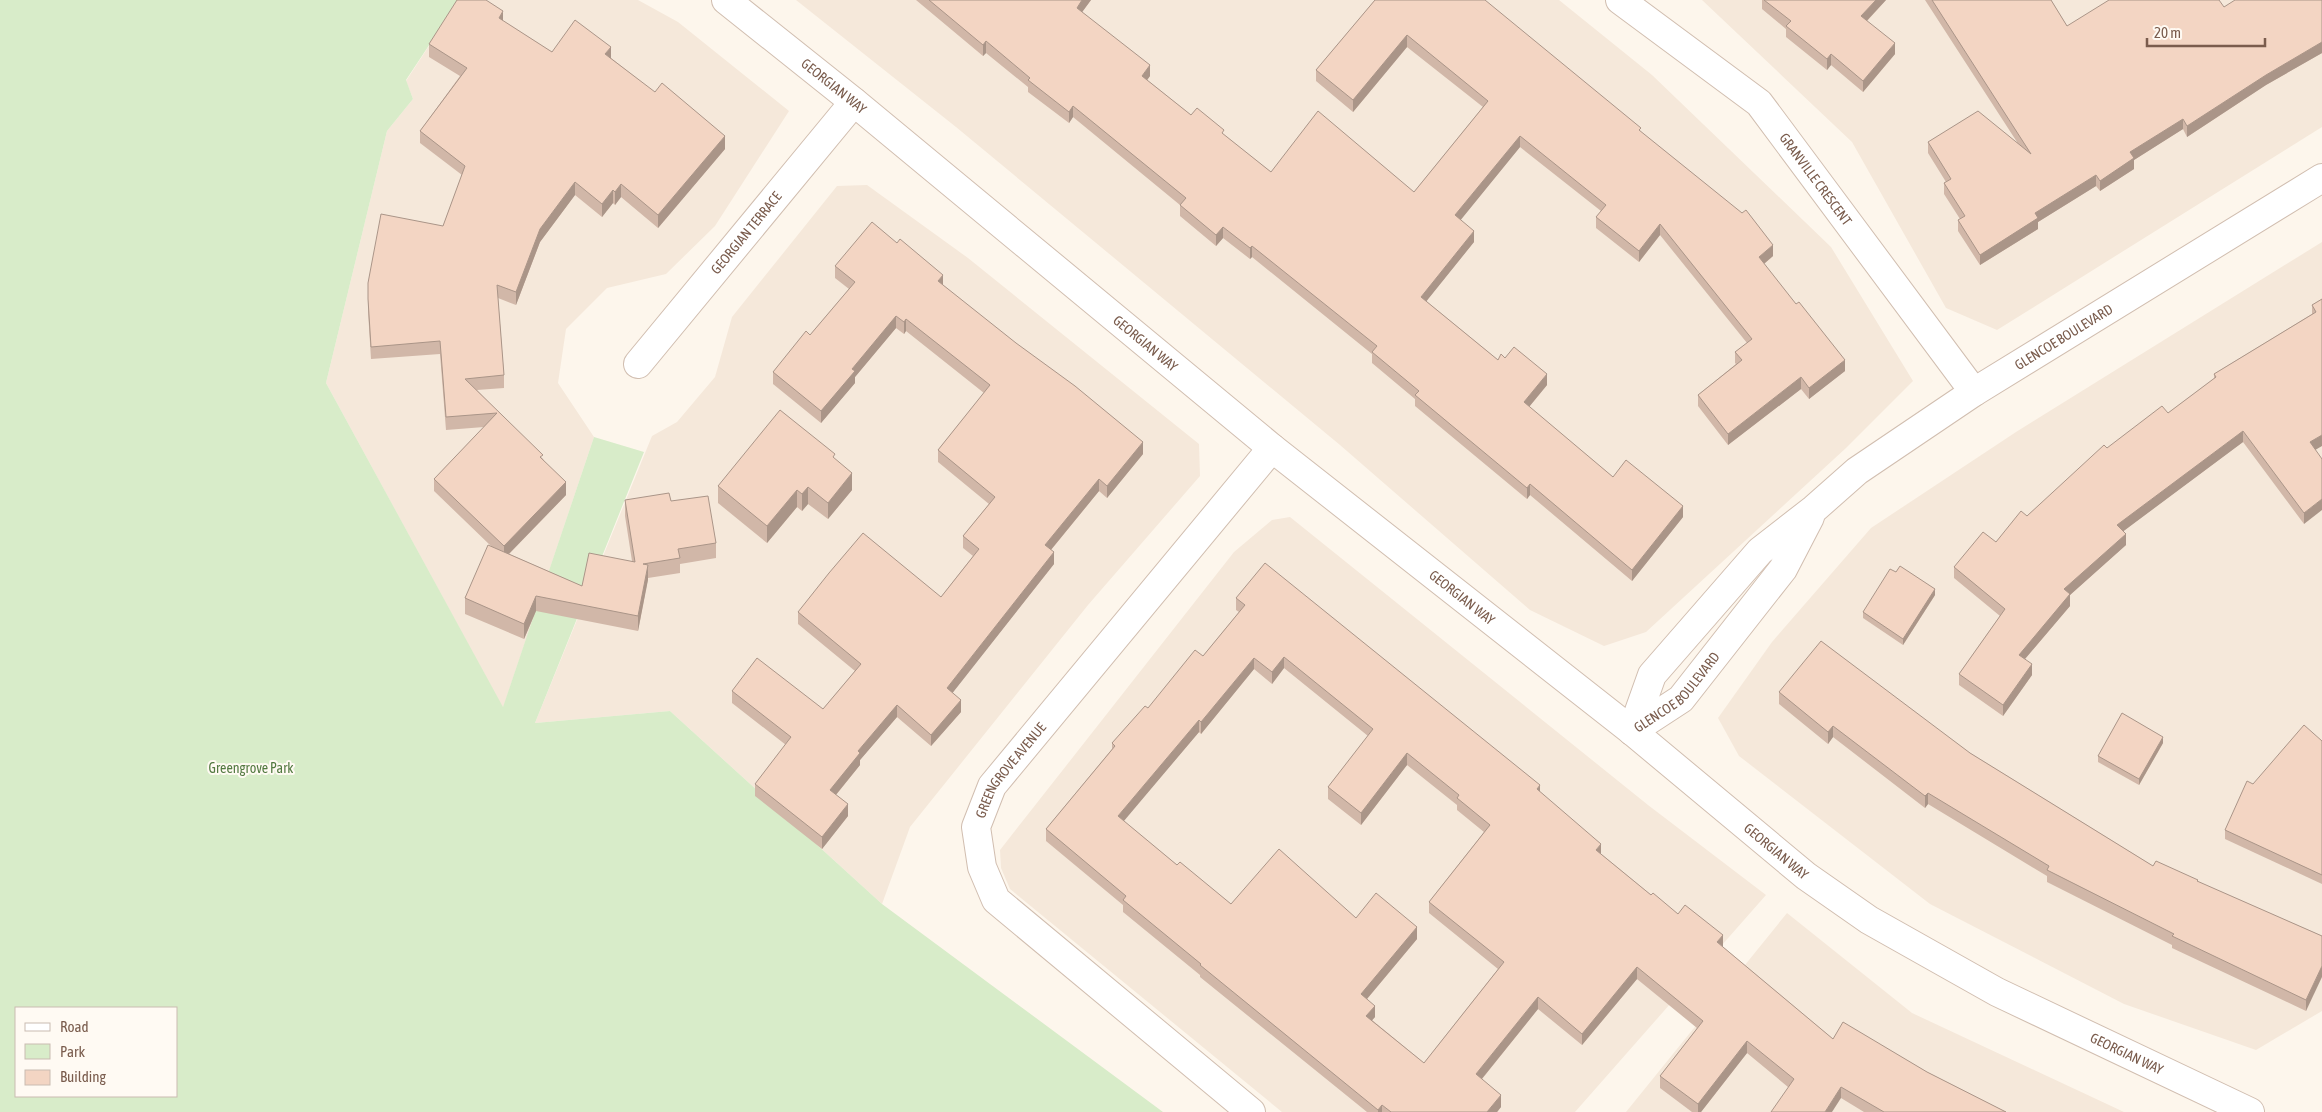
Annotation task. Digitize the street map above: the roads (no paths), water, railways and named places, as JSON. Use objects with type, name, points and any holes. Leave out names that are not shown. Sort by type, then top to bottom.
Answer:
[{"type":"street","name":"GEORGIAN WAY","points":[[726,0],[854,102],[1272,448],[1632,731],[1806,876],[1869,920],[1997,992],[2250,1112]]},
{"type":"street","name":"GRANVILLE CRESCENT","points":[[1620,0],[1759,103],[1974,392]]},
{"type":"street","name":"GEORGIAN TERRACE","points":[[638,364],[854,102]]},
{"type":"street","name":"GLENCOE BOULEVARD","points":[[1632,731],[1652,675],[1760,551],[1814,509],[1857,471],[1974,392],[2322,178]]},
{"type":"street","name":"GREENGROVE AVENUE","points":[[1251,1112],[996,900],[982,867],[976,827],[992,786],[1272,448]]},
{"type":"street","name":"GLENCOE BOULEVARD","points":[[1632,731],[1681,699],[1783,569],[1814,509]]},
{"type":"park label","name":"Greengrove Park","points":[[251,768]]}]
